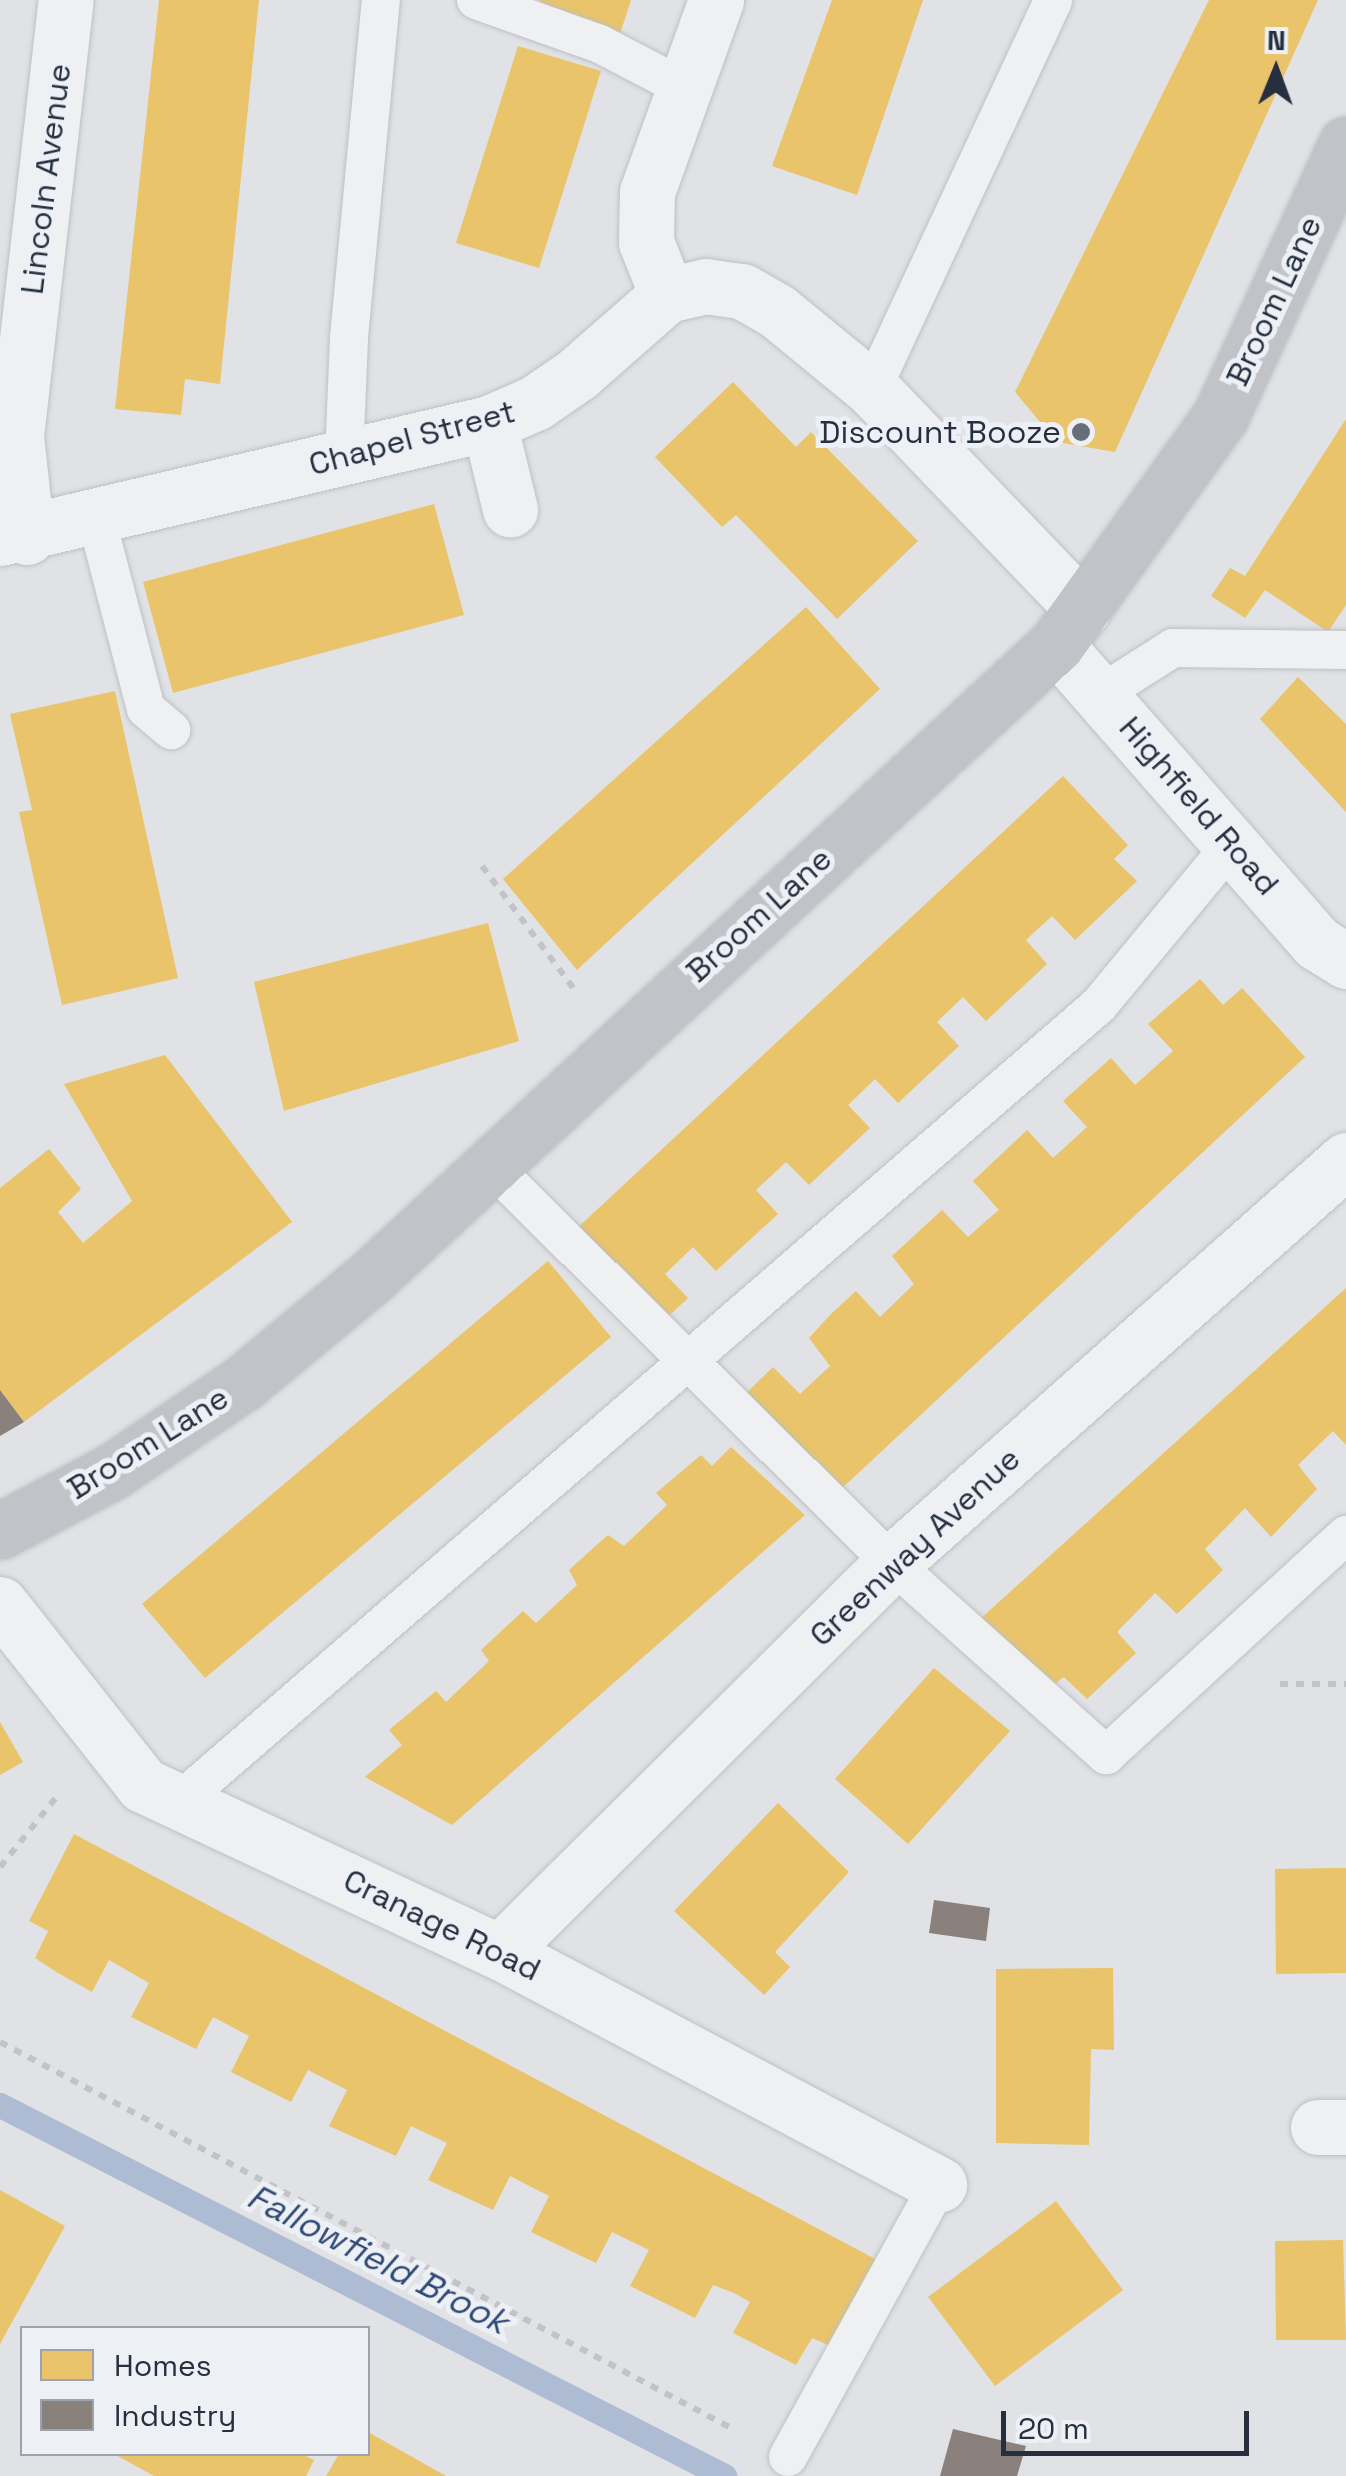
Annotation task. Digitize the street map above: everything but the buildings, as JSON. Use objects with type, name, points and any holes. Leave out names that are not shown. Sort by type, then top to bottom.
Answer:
[{"type":"main road","name":"Broom Lane","points":[[0,1532],[113,1471],[243,1383],[372,1278],[1070,627],[1221,415],[1346,144]]},
{"type":"street","name":"Lincoln Avenue","points":[[13,538],[16,436],[66,0]]},
{"type":"street","points":[[716,0],[647,192],[646,242],[667,295],[705,286],[742,291],[777,311],[872,388],[1070,627]]},
{"type":"street","name":"Chapel Street","points":[[13,538],[489,423],[534,404],[577,374],[667,295]]},
{"type":"street","points":[[489,423],[510,510]]},
{"type":"street","name":"Highfield Road","points":[[1070,627],[1102,693],[1317,942],[1346,960]]},
{"type":"street","name":"Greenway Avenue","points":[[500,1952],[892,1563],[1346,1160]]},
{"type":"street","name":"Cranage Road","points":[[0,1604],[103,1740],[143,1785],[500,1952],[940,2184]]},
{"type":"lane","points":[[344,458],[349,336],[381,0]]},
{"type":"lane","points":[[476,0],[600,44],[684,88]]},
{"type":"lane","points":[[872,388],[1053,0]]},
{"type":"lane","points":[[96,518],[146,709],[171,730]]},
{"type":"lane","points":[[1102,693],[1174,648],[1346,650]]},
{"type":"lane","points":[[181,1800],[1099,1005],[1232,844]]},
{"type":"lane","points":[[490,1165],[684,1364],[892,1563],[1106,1755],[1346,1535]]},
{"type":"lane","points":[[788,2458],[940,2184]]},
{"type":"path","points":[[482,866],[588,1009]]},
{"type":"path","points":[[0,1867],[103,1740]]},
{"type":"path","points":[[0,2042],[788,2458]]},
{"type":"waterway","name":"Fallowfield Brook","points":[[0,2105],[724,2476]]},
{"type":"place","name":"Discount Booze","points":[[1081,432]]}]
